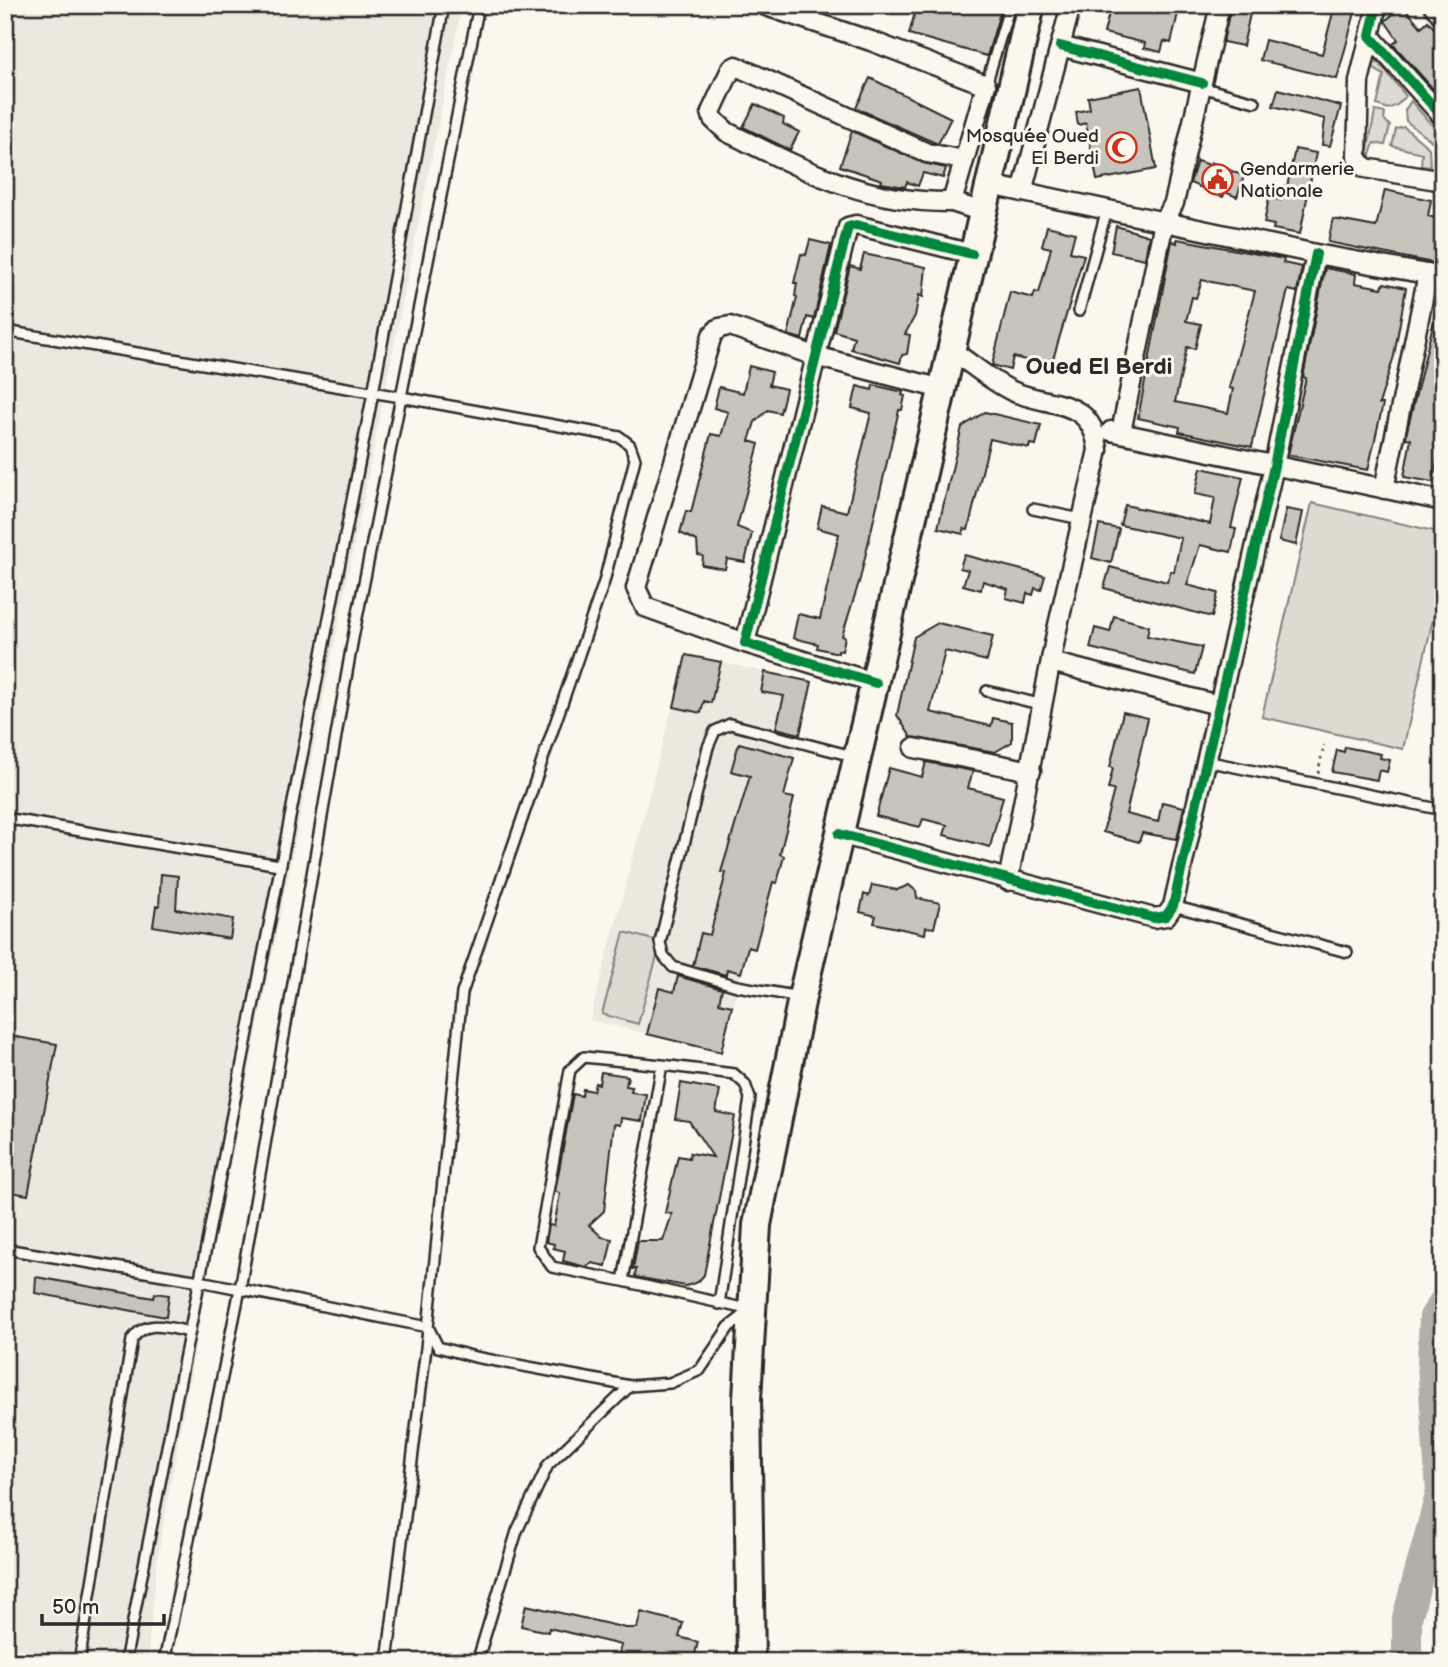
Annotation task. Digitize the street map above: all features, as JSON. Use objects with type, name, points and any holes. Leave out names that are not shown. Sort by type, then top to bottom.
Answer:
[{"type":"main road","points":[[751,1662],[747,1399],[757,1225],[802,997],[1031,5]]},
{"type":"street","points":[[1022,192],[1071,5]]},
{"type":"street","points":[[1121,432],[1164,222],[1174,203],[1220,5]]},
{"type":"street","points":[[1377,5],[1359,82],[1355,120],[1357,157],[1365,168],[1443,181]]},
{"type":"street","points":[[1433,5],[1443,17]]},
{"type":"street","points":[[766,6],[871,41],[986,85],[952,202]]},
{"type":"street","points":[[1370,36],[1443,117]]},
{"type":"street","points":[[1060,46],[1201,85]]},
{"type":"street","points":[[964,160],[927,153],[736,66],[710,112],[727,132],[830,183],[913,203],[952,202],[983,212]]},
{"type":"street","points":[[990,185],[1316,254],[1435,276],[1384,489]]},
{"type":"street","points":[[745,643],[848,227],[852,224],[972,254]]},
{"type":"street","points":[[839,834],[1154,918],[1166,916],[1173,906],[1274,466],[1316,254]]},
{"type":"street","points":[[876,683],[745,643],[645,607],[636,588],[712,335],[719,328],[730,326],[816,356],[942,389]]},
{"type":"street","points":[[952,351],[1014,391],[1076,410],[1094,428],[1098,450],[1051,662],[1008,881]]},
{"type":"street","points":[[1094,428],[1443,501]]},
{"type":"street","points":[[1051,662],[1218,705]]},
{"type":"street","points":[[914,748],[1031,771]]},
{"type":"lane","points":[[125,1662],[373,393],[444,5]]},
{"type":"lane","points":[[164,1662],[240,1289],[353,638],[480,5]]},
{"type":"lane","points":[[986,85],[1010,5]]},
{"type":"lane","points":[[1201,85],[1255,102]]},
{"type":"lane","points":[[1079,311],[1107,209]]},
{"type":"lane","points":[[5,331],[401,397],[620,438],[630,445],[635,459],[604,582],[462,993],[428,1327],[387,1662]]},
{"type":"lane","points":[[1032,509],[1081,519]]},
{"type":"lane","points":[[987,691],[1043,705]]},
{"type":"lane","points":[[802,997],[737,986],[673,967],[663,955],[660,942],[708,747],[715,731],[730,724],[858,758]]},
{"type":"lane","points":[[1206,761],[1443,810]]},
{"type":"lane","points":[[5,818],[279,865]]},
{"type":"lane","points":[[1173,906],[1347,952]]},
{"type":"lane","points":[[719,1304],[750,1098],[745,1084],[734,1074],[584,1057],[570,1070],[538,1247],[552,1267],[623,1281],[719,1304],[751,1310]]},
{"type":"lane","points":[[623,1281],[662,1065]]},
{"type":"lane","points":[[5,1249],[200,1281],[428,1327]]},
{"type":"lane","points":[[428,1327],[438,1347],[475,1357],[630,1386],[670,1383],[700,1370],[729,1327],[751,1310]]},
{"type":"lane","points":[[79,1662],[132,1340],[138,1329],[148,1325],[190,1332]]},
{"type":"lane","points":[[477,1662],[517,1531],[548,1465],[630,1386]]},
{"type":"path","points":[[1315,783],[1324,745]]},
{"type":"shaded area","points":[[5,5],[462,5],[204,1296],[158,1555],[147,1662],[5,1662]]},
{"type":"shaded area","points":[[1378,62],[1406,96],[1388,109],[1377,105],[1384,75],[1374,69],[1373,65]]},
{"type":"shaded area","points":[[1411,101],[1443,139],[1433,142],[1406,121],[1405,110]]},
{"type":"shaded area","points":[[1375,111],[1385,113],[1384,119],[1390,126],[1385,145],[1374,143],[1370,155],[1367,154]]},
{"type":"shaded area","points":[[1404,127],[1429,148],[1430,167],[1421,166],[1422,153],[1392,146],[1396,129]]},
{"type":"shaded area","points":[[1312,503],[1443,533],[1443,576],[1403,749],[1262,717]]},
{"type":"shaded area","points":[[686,655],[812,682],[784,795],[794,798],[780,854],[784,856],[777,883],[773,882],[755,949],[748,947],[721,1052],[590,1020]]},
{"type":"shaded area","points":[[624,932],[661,942],[638,1024],[602,1014]]},
{"type":"building","points":[[917,5],[987,5],[1001,9],[987,56],[909,34]]},
{"type":"building","points":[[1111,5],[1180,5],[1171,43],[1164,41],[1161,52],[1144,48],[1145,43],[1104,33]]},
{"type":"building","points":[[1231,5],[1252,5],[1243,46],[1223,42]]},
{"type":"building","points":[[1335,5],[1357,5],[1337,79],[1260,60],[1265,40],[1322,54]]},
{"type":"building","points":[[1403,6],[1421,27],[1428,21],[1443,38],[1443,100],[1393,44],[1398,40],[1385,21]]},
{"type":"building","points":[[870,78],[951,118],[938,144],[856,108]]},
{"type":"building","name":"Mosquée Oued El Berdi","points":[[1141,87],[1156,169],[1097,180],[1086,123],[1078,125],[1076,112],[1090,109],[1088,97]]},
{"type":"building","points":[[1278,89],[1341,106],[1330,146],[1322,145],[1325,119],[1273,106]]},
{"type":"building","points":[[755,104],[784,118],[783,124],[799,132],[790,150],[743,127]]},
{"type":"building","points":[[852,131],[923,163],[946,168],[943,178],[923,173],[918,186],[907,182],[905,187],[881,183],[882,180],[840,166]]},
{"type":"building","points":[[1295,149],[1316,153],[1300,234],[1273,229],[1274,225],[1264,223],[1269,198],[1281,200],[1284,186],[1287,187]]},
{"type":"building","name":"Gendarmerie Nationale","points":[[1197,161],[1210,165],[1211,162],[1244,176],[1237,197],[1225,192],[1223,197],[1190,183]]},
{"type":"building","points":[[1385,190],[1431,200],[1428,216],[1443,220],[1443,265],[1328,242],[1333,219],[1376,227]]},
{"type":"building","points":[[1047,226],[1075,233],[1070,252],[1084,255],[1051,366],[1013,357],[1010,370],[992,365],[1010,292],[1033,298],[1035,292],[1039,293],[1051,248],[1042,246]]},
{"type":"building","points":[[1116,226],[1149,236],[1145,259],[1111,252]]},
{"type":"building","points":[[1177,239],[1284,259],[1283,263],[1302,267],[1297,292],[1288,290],[1252,447],[1179,432],[1180,427],[1138,418],[1172,241],[1177,243]],"holes":[[[1202,280],[1255,291],[1229,388],[1233,389],[1228,413],[1175,402],[1187,347],[1195,349],[1201,324],[1186,321],[1192,297],[1196,298]]]},
{"type":"building","points":[[810,240],[831,245],[814,319],[807,317],[802,339],[788,335],[797,297],[797,283],[794,283],[801,254],[806,255]]},
{"type":"building","points":[[864,254],[926,267],[923,297],[919,295],[915,316],[905,334],[910,335],[907,354],[902,355],[900,363],[851,349],[854,337],[834,331],[850,266],[860,269]]},
{"type":"building","points":[[1325,268],[1356,274],[1355,283],[1382,288],[1384,283],[1406,288],[1394,356],[1379,404],[1383,404],[1368,470],[1288,455],[1306,378],[1303,377]]},
{"type":"building","points":[[1438,304],[1443,305],[1443,433],[1433,482],[1404,477],[1411,439],[1406,438],[1407,431]]},
{"type":"building","points":[[749,366],[772,372],[769,385],[786,389],[780,413],[768,410],[755,422],[749,441],[759,444],[737,527],[752,533],[745,562],[727,559],[725,569],[702,565],[703,556],[698,555],[697,541],[680,533],[686,511],[691,512],[711,434],[721,436],[728,412],[714,408],[719,387],[743,393]]},
{"type":"building","points":[[873,385],[903,392],[902,395],[905,396],[902,410],[899,410],[860,579],[842,636],[845,637],[842,651],[838,650],[838,653],[817,648],[818,644],[793,638],[798,614],[820,619],[839,534],[817,528],[822,506],[847,512],[871,413],[852,408],[857,386],[872,390]]},
{"type":"building","points":[[985,412],[1041,425],[1036,445],[1030,444],[1029,448],[990,439],[968,530],[964,529],[963,534],[938,528],[962,427]]},
{"type":"building","points":[[1201,468],[1243,477],[1231,528],[1236,529],[1231,552],[1200,545],[1187,585],[1218,593],[1212,617],[1104,588],[1110,567],[1167,582],[1171,571],[1174,572],[1181,538],[1120,525],[1125,505],[1210,524],[1215,498],[1195,494]]},
{"type":"building","points":[[1286,509],[1303,512],[1296,545],[1279,541]]},
{"type":"building","points":[[1099,525],[1119,529],[1111,563],[1092,558]]},
{"type":"building","points":[[964,555],[1045,576],[1041,590],[1035,588],[1033,595],[1027,593],[1025,603],[1006,598],[1008,589],[983,581],[981,590],[963,585],[968,570],[960,568]]},
{"type":"building","points":[[1114,616],[1149,626],[1147,636],[1202,647],[1195,674],[1090,648],[1095,628],[1110,632]]},
{"type":"building","points":[[938,623],[993,636],[987,661],[945,651],[930,712],[991,726],[993,718],[1012,722],[1012,742],[995,752],[911,737],[897,715],[914,637]]},
{"type":"building","points":[[686,655],[721,662],[711,703],[704,701],[701,713],[674,707]]},
{"type":"building","points":[[765,672],[812,682],[800,734],[776,728],[784,696],[761,692]]},
{"type":"building","points":[[1123,712],[1148,718],[1126,814],[1158,822],[1162,802],[1184,807],[1177,839],[1142,833],[1139,842],[1103,832],[1114,790],[1108,789],[1113,768],[1110,767]]},
{"type":"building","points":[[739,743],[794,758],[784,796],[794,798],[780,854],[784,856],[777,883],[773,882],[755,949],[748,947],[741,973],[727,969],[726,975],[693,966],[701,933],[710,935],[726,873],[721,872],[750,776],[731,771]]},
{"type":"building","points":[[1345,747],[1381,754],[1380,758],[1390,760],[1387,772],[1379,770],[1377,780],[1332,772],[1337,750],[1344,752]]},
{"type":"building","points":[[926,762],[973,771],[968,788],[1003,797],[990,847],[944,835],[947,825],[923,819],[920,827],[876,816],[889,768],[922,777]]},
{"type":"building","points":[[161,874],[178,876],[176,909],[233,919],[230,939],[153,926],[156,906],[159,906]]},
{"type":"building","points":[[872,885],[897,890],[909,885],[916,891],[917,898],[940,903],[934,928],[926,927],[925,934],[874,923],[876,916],[860,912],[864,894],[869,896]]},
{"type":"building","points":[[678,976],[722,989],[719,1003],[732,1006],[721,1052],[647,1034],[659,988],[674,992]]},
{"type":"building","points":[[5,1035],[57,1044],[28,1195],[5,1191]]},
{"type":"building","points":[[601,1072],[628,1076],[626,1086],[632,1087],[631,1092],[646,1094],[642,1121],[621,1118],[620,1125],[614,1124],[604,1211],[589,1225],[602,1237],[612,1239],[606,1266],[592,1263],[586,1267],[563,1261],[565,1251],[553,1248],[554,1244],[546,1242],[549,1225],[554,1226],[559,1199],[560,1193],[555,1192],[573,1094],[582,1096],[583,1089],[593,1091],[595,1083],[599,1084]]},
{"type":"building","points":[[681,1083],[720,1090],[716,1112],[735,1116],[704,1275],[698,1282],[686,1286],[635,1277],[636,1269],[633,1269],[638,1241],[663,1241],[672,1214],[665,1213],[678,1156],[689,1158],[690,1153],[713,1157],[689,1121],[675,1119]]},
{"type":"building","points":[[36,1277],[154,1298],[155,1293],[169,1295],[166,1317],[35,1293]]},
{"type":"building","points":[[526,1605],[626,1628],[637,1628],[641,1612],[683,1623],[679,1637],[698,1642],[693,1662],[655,1662],[619,1653],[621,1645],[549,1628],[548,1632],[521,1626]]},
{"type":"waterway","name":"Oued El Berdi","points":[[1407,1662],[1407,1618],[1441,1492],[1432,1364],[1434,1317],[1443,1303]]},
{"type":"cycle path","points":[[1377,5],[1370,36],[1443,117]]},
{"type":"cycle path","points":[[1060,46],[1202,83]]},
{"type":"cycle path","points":[[876,683],[745,643],[848,227],[856,225],[972,254]]},
{"type":"cycle path","points":[[839,834],[1154,918],[1166,916],[1173,906],[1274,466],[1316,254]]},
{"type":"place","name":"Mosquée Oued El Berdi","points":[[1122,147]]},
{"type":"place","name":"Gendarmerie Nationale","points":[[1217,180]]},
{"type":"district","name":"Oued El Berdi","points":[[1099,367]]}]
